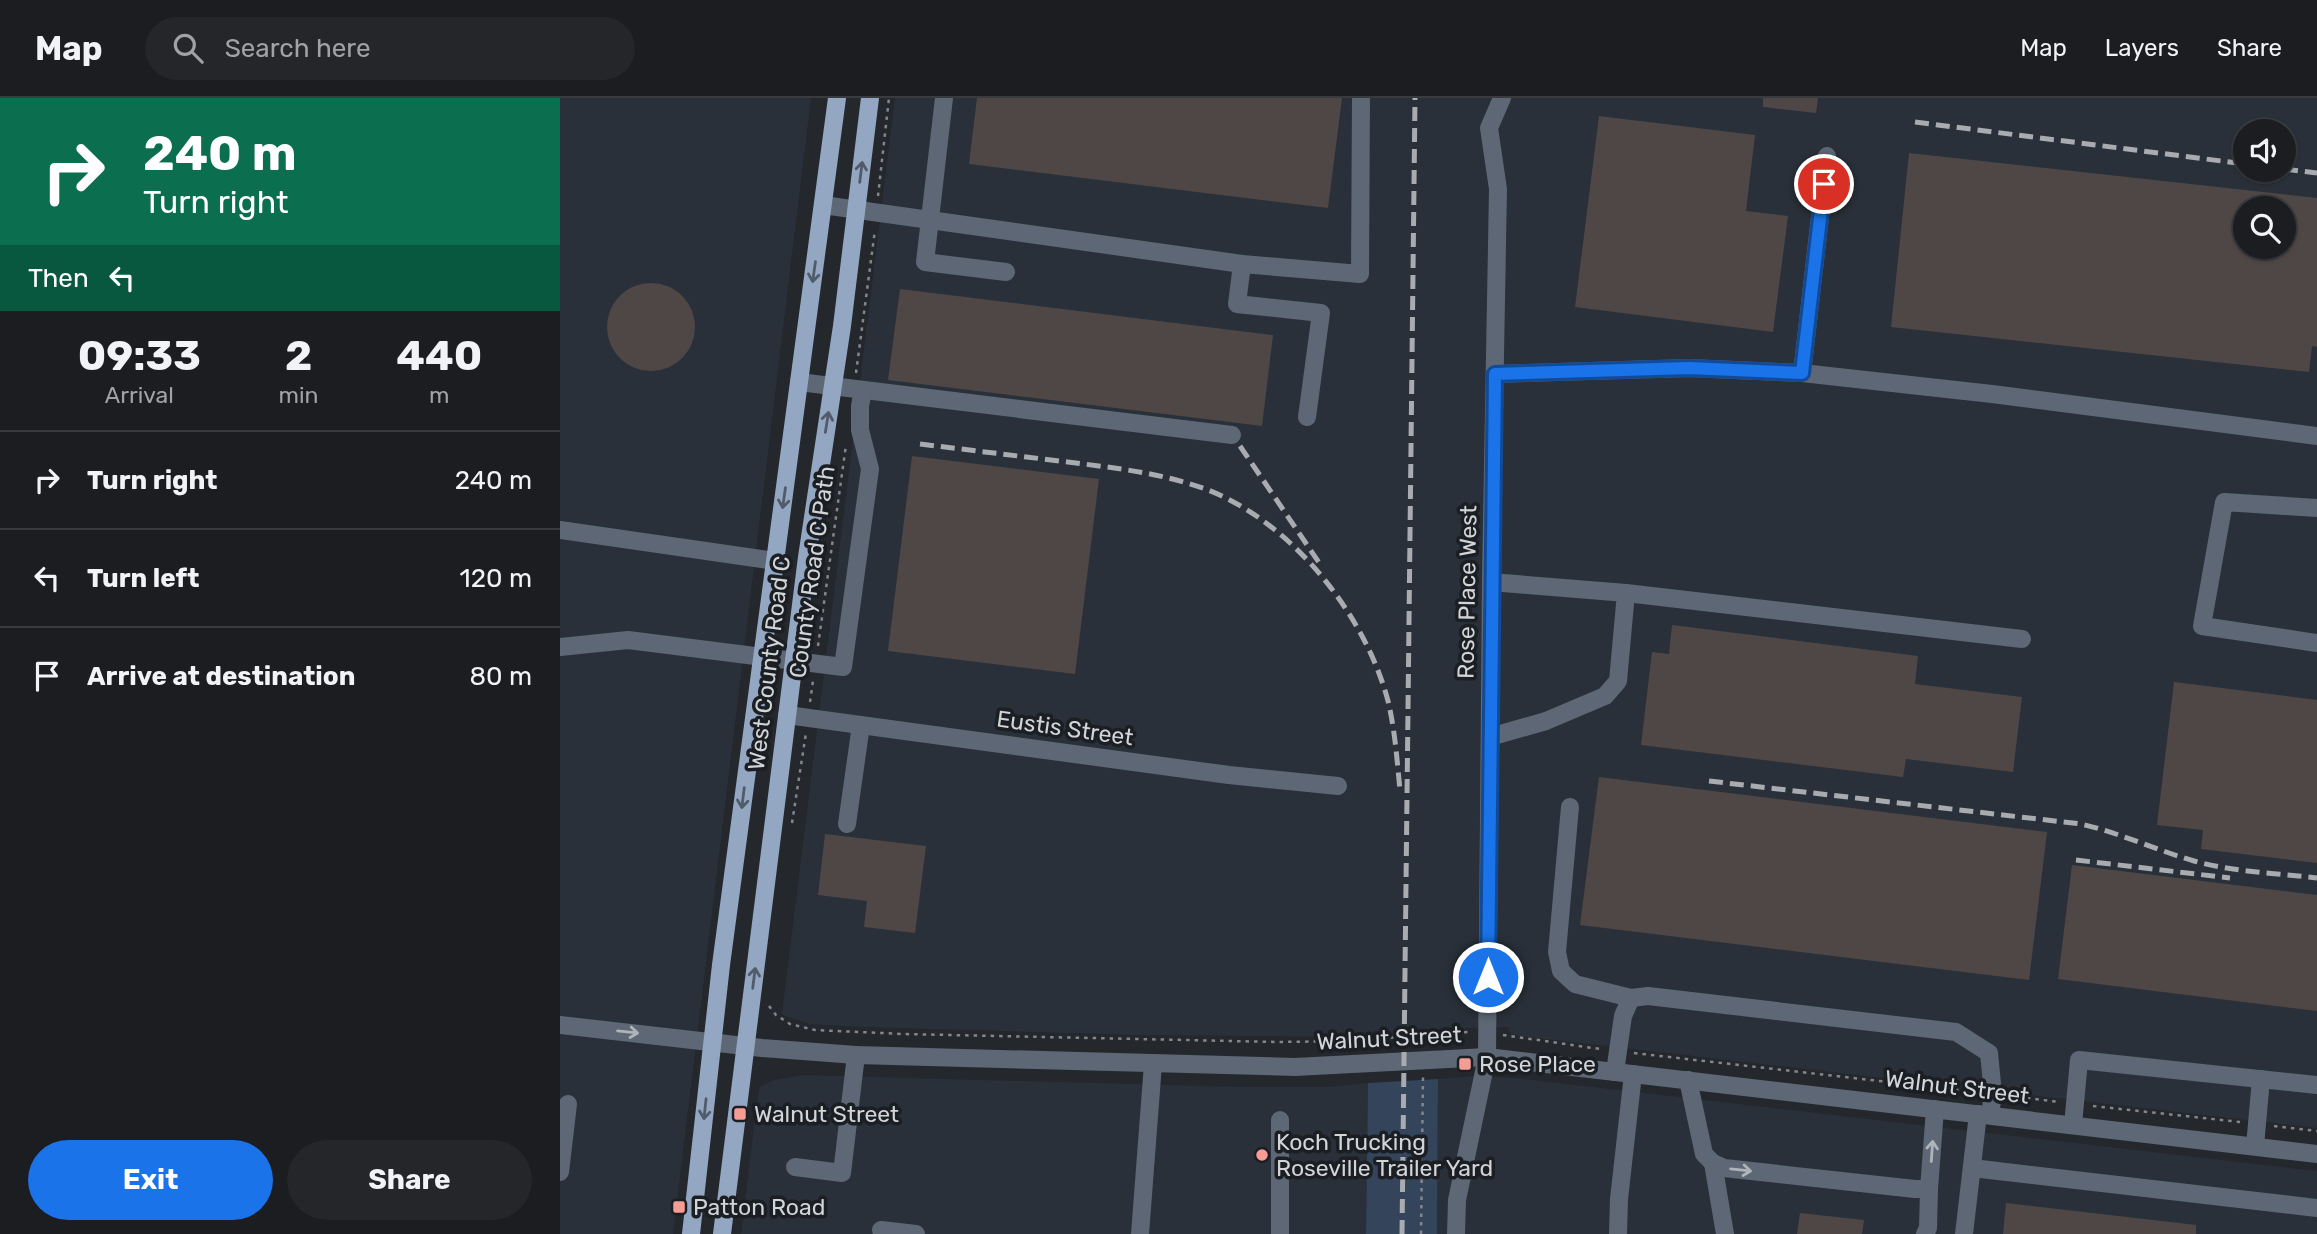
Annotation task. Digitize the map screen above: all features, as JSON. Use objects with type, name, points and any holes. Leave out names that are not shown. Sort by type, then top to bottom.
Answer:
[{"type":"main road","name":"West County Road C","points":[[691,1234],[712,1041],[761,658],[837,98]]},
{"type":"main road","name":"West County Road C","points":[[722,1234],[794,659],[870,98]]},
{"type":"street","points":[[944,98],[925,262],[1006,272]]},
{"type":"street","points":[[823,205],[1242,264],[1360,274],[1361,98]]},
{"type":"street","name":"Rose Place West","points":[[1456,1234],[1457,1200],[1488,1057],[1491,582],[1498,189],[1489,128],[1502,98]]},
{"type":"street","points":[[1802,373],[1827,156]]},
{"type":"street","points":[[1242,264],[1237,303],[1321,313],[1307,417]]},
{"type":"street","points":[[1495,374],[1689,368],[1802,373],[1992,394],[2317,436]]},
{"type":"street","points":[[799,382],[1232,435]]},
{"type":"street","points":[[560,647],[628,640],[843,667],[870,470],[860,430],[858,389]]},
{"type":"street","points":[[2317,508],[2224,502],[2202,626],[2317,643]]},
{"type":"street","points":[[560,530],[775,562]]},
{"type":"street","points":[[1491,582],[1626,593],[2022,639]]},
{"type":"street","points":[[1490,737],[1546,721],[1605,696],[1618,681],[1626,593]]},
{"type":"street","name":"Eustis Street","points":[[787,715],[1229,775],[1338,786]]},
{"type":"street","points":[[847,824],[861,725]]},
{"type":"street","points":[[1570,807],[1557,952],[1561,971],[1575,984],[1631,998],[1648,996],[1956,1032],[1989,1053],[1993,1094],[1984,1115],[1972,1168],[1964,1234]]},
{"type":"street","points":[[1618,1234],[1624,1073],[1618,1051],[1623,1016],[1631,998]]},
{"type":"street","name":"Walnut Street","points":[[560,1025],[745,1046],[856,1055],[1295,1067],[1488,1057],[2317,1154]]},
{"type":"street","points":[[795,1167],[842,1173],[856,1055]]},
{"type":"street","points":[[2073,1125],[2079,1060],[2317,1085]]},
{"type":"street","points":[[1140,1234],[1145,1200],[1153,1063]]},
{"type":"street","points":[[2255,1146],[2261,1079]]},
{"type":"street","points":[[1688,1080],[1704,1154],[1713,1163],[1724,1168],[1929,1189]]},
{"type":"street","points":[[560,1172],[568,1104]]},
{"type":"street","points":[[1925,1234],[1928,1227],[1935,1109]]},
{"type":"street","points":[[1280,1120],[1280,1234]]},
{"type":"street","points":[[1713,1163],[1725,1234]]},
{"type":"street","points":[[1972,1168],[2317,1208]]},
{"type":"street","points":[[881,1230],[916,1234]]},
{"type":"path","points":[[858,389],[889,98]]},
{"type":"path","name":"County Road C Path","points":[[791,835],[846,444]]},
{"type":"path","points":[[768,1008],[790,1024],[815,1030],[878,1033],[1278,1042],[1353,1041],[1488,1031],[1514,1038],[1618,1051],[2317,1131]]},
{"type":"path","points":[[1421,1234],[1423,1035]]},
{"type":"shaded area","points":[[560,98],[811,98],[673,1234],[560,1234]]},
{"type":"shaded area","points":[[895,98],[2317,98],[2317,1128],[1519,1036],[1510,1033],[1508,1027],[1401,1030],[1400,1034],[1366,1037],[1137,1035],[864,1027],[810,1024],[782,1014]]},
{"type":"shaded area","points":[[804,1075],[1240,1087],[1327,1087],[1368,1083],[1366,1234],[741,1234],[760,1087],[773,1080]]},
{"type":"shaded area","points":[[1473,1076],[1516,1078],[2317,1171],[2317,1234],[1437,1234],[1438,1079]]},
{"type":"shaded area","points":[[1438,1079],[1437,1234],[1366,1234],[1368,1083]]},
{"type":"building","points":[[977,98],[1342,98],[1328,208],[969,164]]},
{"type":"building","points":[[1763,98],[1818,98],[1816,113],[1763,107]]},
{"type":"building","points":[[1599,116],[1755,135],[1746,211],[1788,216],[1773,332],[1575,307]]},
{"type":"building","points":[[1909,153],[2317,198],[2317,347],[2312,346],[2309,372],[1891,327]]},
{"type":"building","points":[[651,283],[668,287],[682,296],[691,310],[695,327],[691,344],[682,358],[668,367],[651,371],[634,367],[620,358],[611,344],[607,327],[611,310],[620,296],[634,287]]},
{"type":"building","points":[[900,289],[1273,335],[1262,426],[888,380]]},
{"type":"building","points":[[912,456],[1099,479],[1075,674],[888,651]]},
{"type":"building","points":[[1672,625],[1918,656],[1915,684],[2022,697],[2013,772],[1906,759],[1903,777],[1641,745],[1652,652],[1669,654]]},
{"type":"building","points":[[2174,682],[2317,700],[2317,863],[2201,849],[2203,830],[2157,825]]},
{"type":"building","points":[[1599,777],[2047,832],[2029,980],[1580,925]]},
{"type":"building","points":[[825,834],[926,846],[915,933],[864,927],[867,901],[818,895]]},
{"type":"building","points":[[2072,865],[2317,895],[2317,1011],[2058,979]]},
{"type":"building","points":[[2006,1203],[2196,1225],[2196,1234],[2003,1234]]},
{"type":"building","points":[[1800,1213],[1864,1220],[1862,1234],[1797,1234]]},
{"type":"railway","points":[[1402,1234],[1415,98]]},
{"type":"railway","points":[[1915,122],[2233,162]]},
{"type":"railway","points":[[2296,170],[2317,173]]},
{"type":"railway","points":[[920,444],[1156,475],[1208,490],[1239,505],[1268,525],[1296,548],[1321,575],[1362,636],[1388,701],[1400,790]]},
{"type":"railway","points":[[1240,446],[1322,567]]},
{"type":"railway","points":[[1709,781],[2081,824],[2209,865],[2317,878]]},
{"type":"railway","points":[[2076,860],[2230,878]]},
{"type":"place","name":"Rose Place","points":[[1465,1064]]},
{"type":"place","name":"Walnut Street","points":[[740,1114]]},
{"type":"place","name":"Koch Trucking Roseville Trailer Yard","points":[[1262,1155]]},
{"type":"place","name":"Patton Road","points":[[679,1207]]},
{"type":"route","points":[[1488,977],[1495,374],[1689,368],[1802,373],[1824,184]]}]
